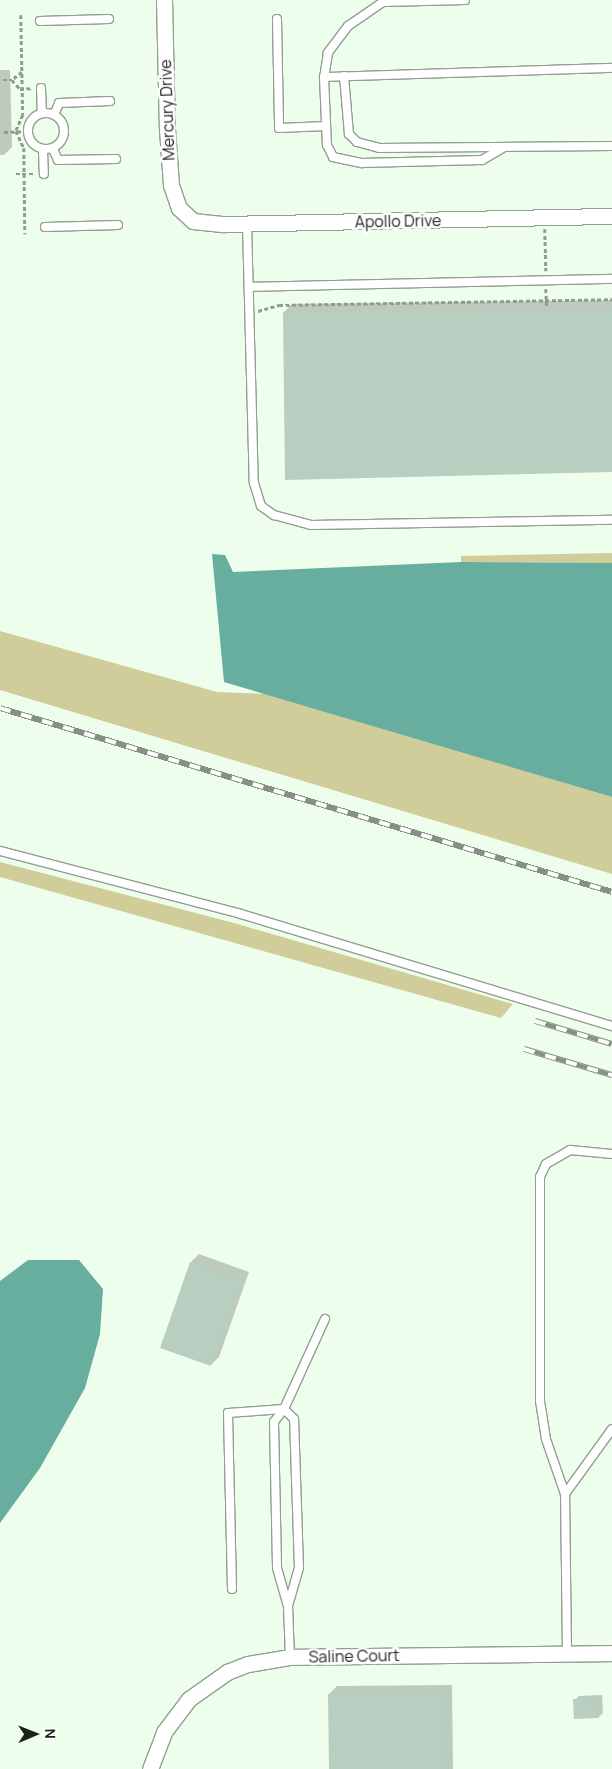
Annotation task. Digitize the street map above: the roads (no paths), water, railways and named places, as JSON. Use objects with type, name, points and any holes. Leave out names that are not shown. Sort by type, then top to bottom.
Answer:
[{"type":"street","name":"Mercury Drive","points":[[164,0],[168,159],[174,198],[186,217]]},
{"type":"street","name":"Apollo Drive","points":[[186,217],[205,224],[247,224],[612,216]]},
{"type":"street","name":"Saline Court","points":[[150,1769],[172,1720],[207,1684],[248,1664],[290,1657],[612,1652]]},
{"type":"lane","points":[[465,0],[383,2],[348,26],[328,53],[324,77],[327,145],[333,157],[362,163],[482,160],[503,148]]},
{"type":"lane","points":[[277,19],[279,128],[326,126]]},
{"type":"lane","points":[[40,21],[109,20]]},
{"type":"lane","points":[[324,77],[612,68]]},
{"type":"lane","points":[[344,76],[349,134],[357,142],[379,148],[612,146]]},
{"type":"lane","points":[[41,88],[42,113]]},
{"type":"lane","points":[[54,115],[59,103],[110,101]]},
{"type":"lane","points":[[42,113],[54,115],[64,129],[62,140],[53,148],[43,150],[31,143],[27,131],[32,120],[42,113]]},
{"type":"lane","points":[[53,148],[58,160],[116,159]]},
{"type":"lane","points":[[43,150],[44,174]]},
{"type":"lane","points":[[247,224],[254,483],[261,506],[274,515],[311,525],[612,520]]},
{"type":"lane","points":[[45,227],[118,225]]},
{"type":"lane","points":[[249,287],[612,279]]},
{"type":"lane","points":[[0,851],[242,914],[612,1026]]},
{"type":"lane","points":[[567,1654],[565,1494],[546,1439],[540,1401],[540,1177],[546,1164],[570,1150],[612,1154]]},
{"type":"lane","points":[[290,1657],[288,1606],[276,1558],[274,1422],[284,1409],[325,1319]]},
{"type":"lane","points":[[232,1588],[228,1412],[284,1409],[294,1419],[299,1568],[288,1606]]},
{"type":"lane","points":[[565,1494],[612,1429]]},
{"type":"water","points":[[212,554],[225,555],[233,572],[461,562],[612,563],[612,797],[224,682]]},
{"type":"water","points":[[28,1260],[79,1260],[103,1289],[100,1334],[85,1388],[40,1468],[0,1523],[0,1281]]},
{"type":"railway","points":[[0,708],[612,892]]},
{"type":"railway","points":[[535,1021],[612,1044]]},
{"type":"railway","points":[[524,1049],[612,1075]]}]
